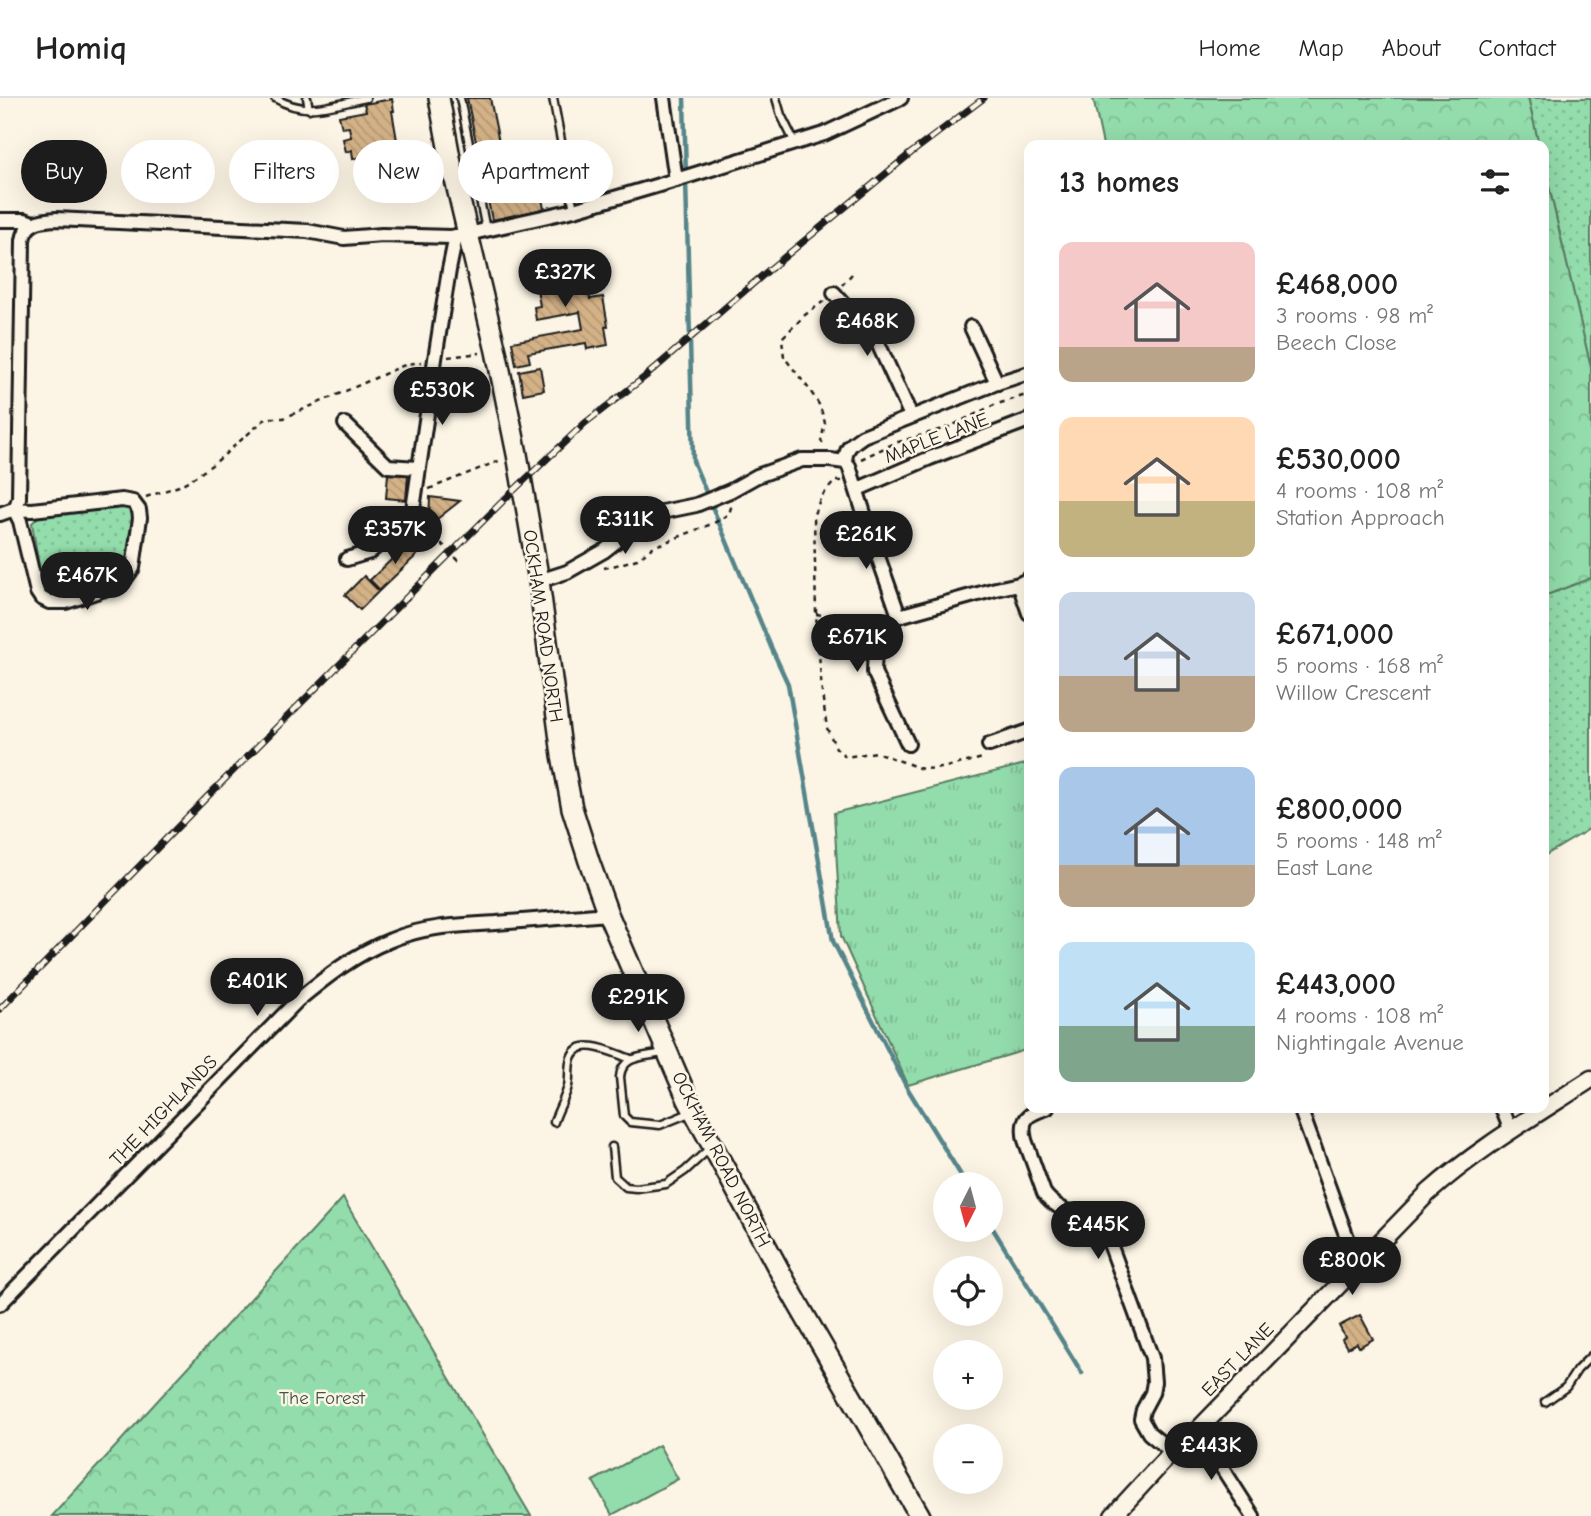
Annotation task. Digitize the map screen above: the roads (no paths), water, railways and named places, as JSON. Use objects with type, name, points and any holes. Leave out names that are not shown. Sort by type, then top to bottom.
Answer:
[{"type":"main road","name":"OCKHAM ROAD NORTH","points":[[439,98],[451,163],[470,233],[525,492],[572,808],[608,914],[694,1112],[786,1283],[920,1516]]},
{"type":"street","points":[[664,98],[676,180]]},
{"type":"street","points":[[14,509],[19,498],[23,240],[26,230],[33,223],[57,219],[172,224],[307,231],[344,238],[470,233],[574,211],[824,134],[901,98]]},
{"type":"street","points":[[0,219],[33,223]]},
{"type":"street","points":[[347,559],[370,552],[412,516],[449,271],[470,233]]},
{"type":"street","points":[[449,271],[476,268]]},
{"type":"street","points":[[834,293],[877,341],[912,416]]},
{"type":"street","points":[[971,327],[997,383]]},
{"type":"street","points":[[899,616],[856,485],[845,463],[850,445],[863,436],[912,416],[1024,375]]},
{"type":"street","name":"MAPLE LANE","points":[[856,485],[1024,422]]},
{"type":"street","points":[[345,424],[388,466],[418,468]]},
{"type":"street","points":[[539,581],[568,572],[604,551],[657,513],[700,503],[757,476],[802,460],[845,463]]},
{"type":"street","points":[[0,514],[14,509],[32,510],[122,500],[133,502],[139,510],[140,518],[132,568],[125,579],[114,586],[66,602],[49,602],[41,598],[37,592],[20,521],[14,509]]},
{"type":"street","points":[[908,744],[874,672],[874,643],[886,624],[899,616],[1024,582]]},
{"type":"street","points":[[989,746],[1024,733]]},
{"type":"street","name":"THE HIGHLANDS","points":[[0,1304],[297,1001],[343,965],[384,943],[420,931],[447,926],[608,914]]},
{"type":"street","name":"EAST LANE","points":[[1549,1106],[1591,1079]]},
{"type":"street","points":[[1034,1113],[1023,1122],[1023,1130],[1041,1185],[1050,1201],[1093,1224],[1109,1241],[1152,1358],[1154,1382],[1142,1419],[1149,1433],[1172,1452]]},
{"type":"street","points":[[1302,1113],[1357,1265]]},
{"type":"street","points":[[1504,1113],[1511,1131]]},
{"type":"street","name":"EAST LANE","points":[[1113,1516],[1172,1452],[1198,1430],[1447,1176],[1539,1113]]},
{"type":"street","points":[[1198,1430],[1252,1516]]},
{"type":"lane","points":[[275,98],[297,108],[309,109],[366,98]]},
{"type":"lane","points":[[307,98],[309,109]]},
{"type":"lane","points":[[460,98],[470,233]]},
{"type":"lane","points":[[553,98],[574,211]]},
{"type":"lane","points":[[776,98],[795,143]]},
{"type":"lane","points":[[554,1122],[568,1088],[570,1061],[576,1051],[591,1046],[631,1059],[667,1051]]},
{"type":"lane","points":[[631,1059],[623,1067],[620,1077],[624,1116],[627,1120],[660,1125],[694,1112]]},
{"type":"lane","points":[[612,1147],[615,1177],[626,1187],[636,1188],[666,1184],[713,1146]]},
{"type":"lane","points":[[1545,1402],[1566,1387],[1577,1370],[1591,1356]]},
{"type":"waterway","points":[[684,98],[693,461],[788,684],[833,941],[906,1086],[959,1172]]},
{"type":"waterway","points":[[1001,1242],[1082,1373]]},
{"type":"railway","points":[[0,1009],[204,800],[512,492],[585,423],[646,376],[911,153],[984,98]]},
{"type":"park label","name":"The Forest","points":[[322,1397]]}]
